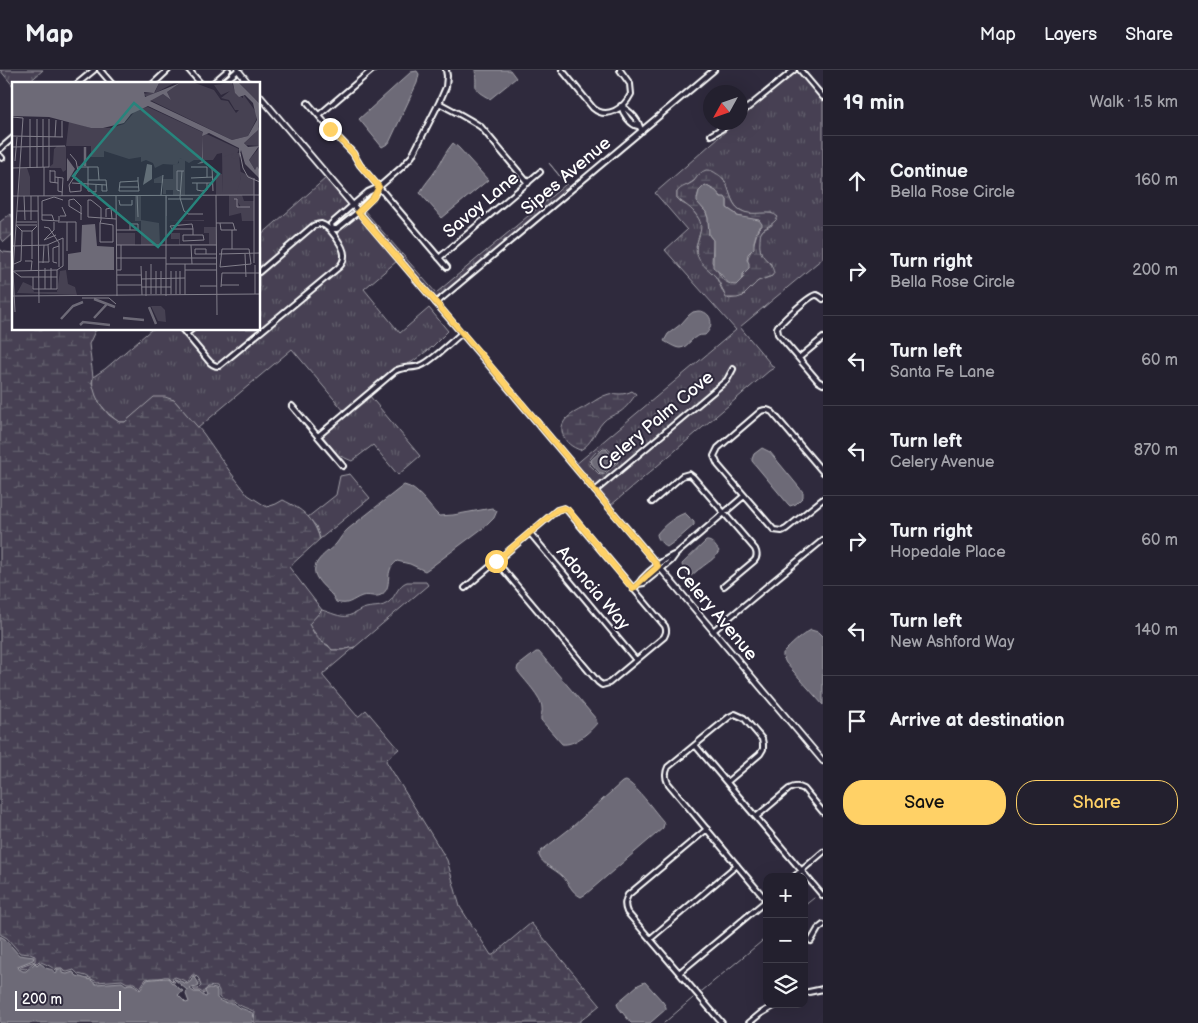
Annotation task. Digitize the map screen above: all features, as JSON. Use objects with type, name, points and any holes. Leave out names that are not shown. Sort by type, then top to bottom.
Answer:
[{"type":"main road","points":[[238,70],[247,82]]},
{"type":"main road","name":"Celery Avenue","points":[[260,96],[462,332],[823,761]]},
{"type":"street","points":[[79,82],[94,70]]},
{"type":"street","points":[[100,70],[110,82]]},
{"type":"street","points":[[154,82],[168,70]]},
{"type":"street","points":[[189,70],[199,82]]},
{"type":"street","points":[[214,82],[228,70]]},
{"type":"street","points":[[223,82],[238,70]]},
{"type":"street","points":[[319,116],[372,70]]},
{"type":"street","points":[[331,230],[331,224],[338,217],[368,192],[379,187],[412,156],[446,87],[446,70]]},
{"type":"street","points":[[562,70],[597,111],[607,113],[621,106],[631,94],[628,80],[620,70]]},
{"type":"street","name":"Sipes Avenue","points":[[436,303],[714,70]]},
{"type":"street","points":[[748,107],[794,70]]},
{"type":"street","points":[[800,70],[823,97]]},
{"type":"street","points":[[219,78],[221,82]]},
{"type":"street","points":[[308,103],[353,153],[360,165],[447,267]]},
{"type":"street","points":[[439,104],[481,127],[528,183]]},
{"type":"street","points":[[621,106],[626,108],[631,118],[638,122],[638,126],[642,131]]},
{"type":"street","points":[[711,135],[720,130]]},
{"type":"street","points":[[0,149],[12,139]]},
{"type":"street","name":"Savoy Lane","points":[[439,258],[540,172]]},
{"type":"street","points":[[331,230],[337,229],[358,212],[373,198],[379,187]]},
{"type":"street","points":[[338,217],[344,223]]},
{"type":"street","points":[[183,330],[208,360],[219,366],[342,263],[344,253],[331,230],[322,224],[318,224],[313,226],[260,271]]},
{"type":"street","points":[[823,299],[815,295],[810,298],[777,328],[778,334],[818,381],[823,384]]},
{"type":"street","points":[[186,334],[191,330]]},
{"type":"street","points":[[318,436],[395,371],[422,365],[462,332]]},
{"type":"street","points":[[799,358],[823,338]]},
{"type":"street","name":"Celery Palm Cove","points":[[595,491],[727,380],[733,369]]},
{"type":"street","points":[[292,406],[343,466]]},
{"type":"street","points":[[823,472],[772,412],[764,410],[718,448],[714,456],[718,465],[774,530],[786,529],[823,499]]},
{"type":"street","points":[[652,502],[682,476],[689,474],[724,513],[757,553],[757,558],[724,586]]},
{"type":"street","points":[[633,589],[638,584],[644,582],[659,567],[671,561],[676,554],[744,496]]},
{"type":"street","points":[[465,588],[496,561],[557,510],[564,508],[568,510],[665,626],[664,637],[608,683],[602,685],[496,561]]},
{"type":"street","name":"Adoncia Way","points":[[530,533],[636,660]]},
{"type":"street","points":[[713,631],[823,540]]},
{"type":"street","points":[[726,782],[760,754],[763,749],[762,739],[744,718],[735,714],[668,768],[666,778],[668,783],[763,895]]},
{"type":"street","points":[[695,745],[823,896]]},
{"type":"street","points":[[756,817],[794,786],[804,789],[823,812]]},
{"type":"street","points":[[707,829],[628,895],[625,900],[625,906],[627,912],[722,1023]]},
{"type":"street","points":[[798,873],[823,852]]},
{"type":"street","points":[[650,939],[737,865]]},
{"type":"street","points":[[679,973],[763,903]]},
{"type":"street","points":[[810,941],[823,925]]},
{"type":"street","points":[[808,992],[823,989]]},
{"type":"street","points":[[750,1023],[770,1008]]},
{"type":"green space","points":[[0,70],[43,70],[29,82],[12,82],[12,85]]},
{"type":"green space","points":[[797,70],[823,100],[823,258],[740,327],[774,368],[610,506],[597,491],[728,381],[735,369],[732,367],[725,378],[595,488],[575,465],[736,330],[665,250],[687,230],[655,193],[727,130],[748,130],[748,112]],"holes":[[[698,175],[723,178],[733,201],[739,209],[754,214],[772,213],[772,225],[760,234],[759,245],[762,256],[771,264],[772,276],[758,281],[743,296],[729,299],[724,294],[716,277],[704,265],[696,246],[702,226],[700,220],[690,207],[677,198],[677,192],[695,180]],[[603,447],[607,448],[618,462],[605,474],[600,475],[590,465],[589,460]]]},
{"type":"green space","points":[[549,163],[571,187],[462,279],[435,299],[358,209],[363,209],[436,293],[565,185]]},
{"type":"green space","points":[[706,170],[712,171],[722,178],[736,207],[740,210],[750,213],[770,213],[778,217],[762,231],[760,237],[761,252],[774,273],[772,276],[758,281],[743,296],[737,298],[726,298],[716,277],[699,260],[696,246],[701,227],[700,221],[693,211],[677,198],[679,190],[694,181]],"holes":[[[705,185],[727,200],[727,208],[737,216],[755,220],[761,227],[758,230],[748,257],[749,268],[739,281],[728,283],[723,280],[712,262],[713,240],[709,235],[708,218],[697,198],[699,191]]]},
{"type":"green space","points":[[326,178],[397,261],[364,289],[400,333],[429,308],[448,331],[431,348],[412,362],[394,370],[344,411],[292,349],[198,428],[174,400],[154,398],[125,422],[119,422],[96,397],[93,377],[151,330],[260,330],[260,236]]},
{"type":"green space","points":[[10,214],[12,216],[12,235],[4,242],[0,237],[0,222]]},
{"type":"green space","points":[[0,249],[3,252],[12,253],[12,330],[96,330],[89,344],[92,383],[100,404],[109,415],[119,422],[125,422],[154,397],[165,397],[174,400],[203,433],[248,495],[267,507],[283,500],[302,511],[314,525],[320,539],[289,567],[322,610],[309,624],[314,634],[332,650],[355,647],[323,676],[357,716],[366,710],[399,749],[386,761],[447,860],[460,907],[491,955],[531,923],[600,1005],[578,1023],[255,1023],[255,1012],[234,1001],[222,1000],[219,997],[217,987],[208,987],[204,994],[200,991],[195,991],[193,989],[198,989],[201,986],[199,979],[195,975],[192,975],[188,982],[175,977],[172,979],[175,982],[168,977],[146,979],[140,988],[134,983],[127,983],[122,980],[97,982],[78,974],[74,970],[67,972],[62,968],[57,968],[55,970],[39,961],[37,963],[34,962],[26,969],[20,968],[35,961],[35,956],[20,953],[7,938],[0,934]]},
{"type":"green space","points":[[632,391],[636,394],[629,404],[620,412],[605,420],[590,441],[580,450],[566,440],[562,429],[565,420],[569,416],[606,395],[623,394]]},
{"type":"green space","points":[[369,395],[420,456],[398,475],[373,445],[352,461],[338,455],[322,435]]},
{"type":"green space","points":[[350,474],[370,498],[320,539],[316,526],[308,517],[336,495],[340,476]]},
{"type":"green space","points":[[407,582],[426,582],[428,585],[355,647],[332,650],[322,642],[308,624],[322,610],[339,616],[345,616],[383,605],[389,602],[401,586]]},
{"type":"shaded area","points":[[475,70],[510,70],[516,78],[490,99],[477,90]]},
{"type":"shaded area","points":[[417,71],[419,74],[417,83],[389,143],[382,147],[359,119],[411,72]]},
{"type":"shaded area","points":[[453,143],[488,180],[442,218],[420,193]]},
{"type":"shaded area","points":[[705,185],[716,191],[721,197],[725,197],[727,208],[737,216],[759,220],[762,224],[758,228],[754,248],[748,254],[749,268],[736,285],[728,283],[713,267],[713,240],[709,235],[708,218],[706,212],[697,202],[699,191]]},
{"type":"shaded area","points":[[698,311],[706,313],[711,320],[710,327],[705,335],[696,337],[686,346],[680,348],[664,341],[668,334],[689,315]]},
{"type":"shaded area","points":[[762,448],[770,452],[803,492],[803,497],[796,504],[790,506],[752,461],[754,454]]},
{"type":"shaded area","points":[[603,449],[606,449],[616,462],[604,473],[600,473],[591,460]]},
{"type":"shaded area","points":[[404,485],[419,493],[439,516],[492,508],[497,511],[494,518],[487,525],[425,571],[410,564],[397,561],[390,569],[384,593],[376,596],[362,596],[347,603],[336,602],[317,578],[315,568],[317,563],[346,531]]},
{"type":"shaded area","points":[[685,513],[694,522],[694,525],[667,547],[660,542],[657,534],[663,527]]},
{"type":"shaded area","points":[[706,541],[712,543],[719,551],[713,559],[691,576],[685,571],[682,564]]},
{"type":"shaded area","points":[[811,630],[818,632],[823,637],[823,705],[786,663],[783,657],[783,653],[789,647]]},
{"type":"shaded area","points":[[536,652],[539,652],[596,719],[597,723],[590,730],[572,743],[562,744],[541,720],[542,709],[539,699],[517,670],[518,666]]},
{"type":"shaded area","points":[[626,781],[640,793],[663,821],[663,828],[581,897],[572,890],[562,876],[542,861],[539,855],[541,851],[572,827],[622,782]]},
{"type":"shaded area","points":[[0,936],[19,955],[34,957],[33,960],[18,966],[23,971],[26,971],[35,963],[37,965],[39,963],[53,970],[55,974],[57,969],[62,969],[62,973],[73,972],[77,976],[91,980],[96,984],[122,982],[126,985],[134,985],[140,990],[147,980],[168,978],[183,991],[178,995],[186,1003],[189,1002],[186,994],[187,990],[174,979],[187,984],[194,976],[199,986],[190,989],[194,992],[199,992],[205,997],[207,996],[205,991],[207,989],[216,989],[217,998],[220,1001],[233,1003],[237,1007],[254,1014],[253,1023],[0,1023]]},
{"type":"shaded area","points":[[645,982],[663,1002],[666,1009],[650,1023],[631,1023],[617,1003],[638,985]]},
{"type":"waterway","points":[[808,903],[814,898]]},
{"type":"waterway","points":[[702,991],[763,940]]},
{"type":"waterway","points":[[664,1023],[693,998]]},
{"type":"route","points":[[330,129],[353,153],[360,165],[379,187],[373,198],[358,212],[658,566],[633,589],[568,510],[564,508],[557,510],[496,561]]}]
